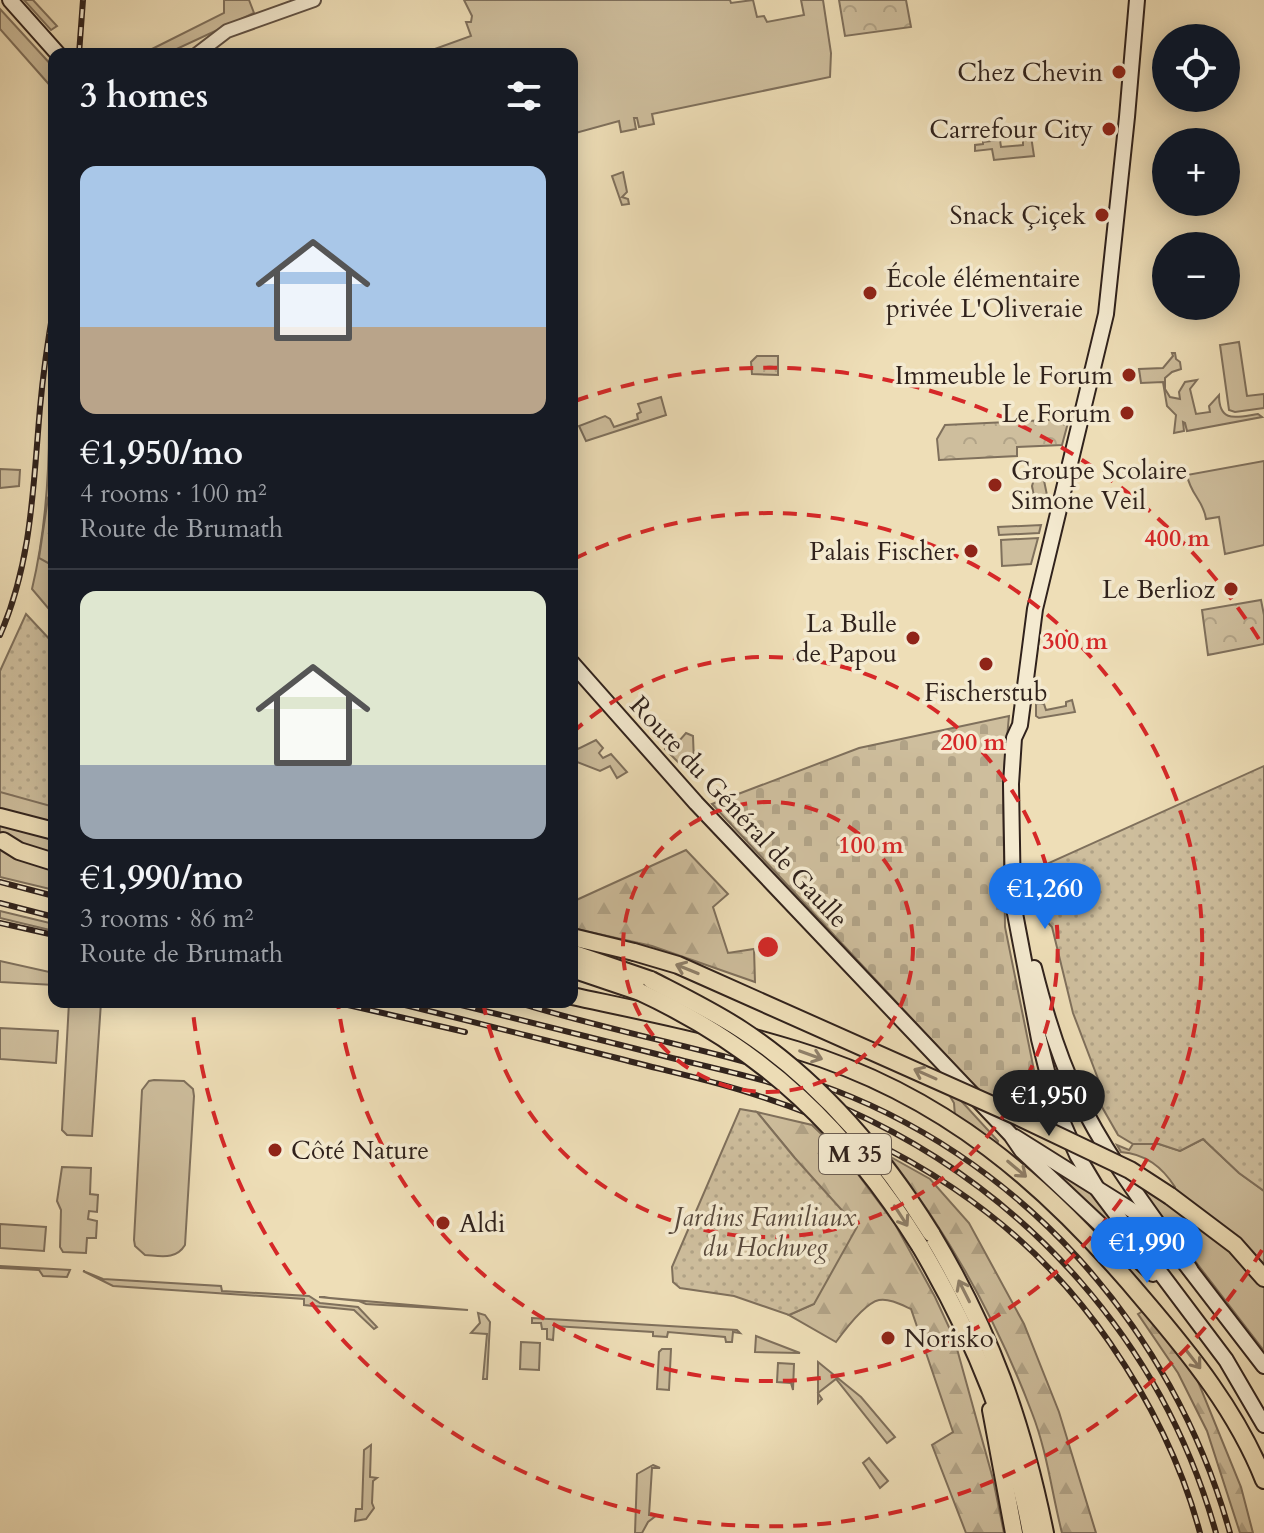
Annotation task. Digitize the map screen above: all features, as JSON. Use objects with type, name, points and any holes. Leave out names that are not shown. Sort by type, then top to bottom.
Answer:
[{"type":"highway","points":[[0,817],[48,829]]},
{"type":"highway","points":[[2,841],[48,850]]},
{"type":"highway","points":[[2,841],[19,851],[48,860]]},
{"type":"highway","points":[[578,938],[691,970],[1130,1170],[1177,1200],[1235,1245],[1264,1278]]},
{"type":"highway","name":"M 35","points":[[578,956],[645,986],[749,1054],[800,1095],[926,1240],[974,1312],[1016,1414],[1045,1533]]},
{"type":"highway","name":"M 35","points":[[578,970],[645,986]]},
{"type":"highway","points":[[578,997],[795,1050],[839,1065],[954,1123],[995,1151],[1046,1193],[1116,1266],[1215,1389],[1264,1480]]},
{"type":"highway","points":[[1177,1200],[1231,1248],[1264,1289]]},
{"type":"highway","name":"M 35","points":[[926,1240],[1011,1450],[1031,1533]]},
{"type":"highway","points":[[988,1389],[1014,1533]]},
{"type":"highway","points":[[1023,1438],[1037,1470],[1056,1533]]},
{"type":"main road","points":[[10,0],[53,48]]},
{"type":"main road","points":[[1137,0],[1105,318],[1035,609],[1020,725],[1014,738],[1011,784],[1013,903],[1052,1095],[1077,1155],[1098,1190],[1240,1380],[1264,1425]]},
{"type":"main road","name":"Route du Général de Gaulle","points":[[578,670],[696,803],[1011,1135]]},
{"type":"main road","points":[[1020,725],[1024,739],[1019,785],[1022,910],[1050,1026],[1069,1078],[1085,1112],[1133,1188],[1264,1366]]},
{"type":"main road","points":[[1011,1135],[1140,1216],[1190,1269]]},
{"type":"main road","points":[[1011,1135],[1022,1151],[1116,1237],[1193,1315]]},
{"type":"main road","points":[[1065,1168],[1072,1164],[1077,1155]]},
{"type":"street","points":[[205,48],[227,31],[314,0]]},
{"type":"green space","points":[[24,0],[33,0],[57,26],[51,30]]},
{"type":"green space","points":[[224,0],[249,0],[254,13],[179,48],[154,48],[224,13]]},
{"type":"green space","points":[[464,0],[730,0],[731,3],[753,0],[757,17],[764,16],[767,22],[804,15],[801,0],[823,0],[831,53],[830,77],[652,114],[654,124],[639,127],[637,118],[634,118],[636,129],[621,132],[619,121],[578,132],[578,48],[438,48],[471,36],[466,22],[471,22],[472,16]]},
{"type":"green space","points":[[839,0],[906,0],[911,27],[845,36]]},
{"type":"green space","points":[[0,9],[48,61],[48,83],[0,29]]},
{"type":"green space","points":[[1031,136],[1034,156],[994,160],[992,149],[975,151],[975,145],[983,142],[1000,140],[1001,147],[1023,145],[1023,137]]},
{"type":"green space","points":[[623,172],[627,192],[622,197],[628,199],[629,204],[622,205],[612,176]]},
{"type":"green space","points":[[1239,342],[1247,396],[1264,394],[1264,408],[1229,410],[1220,345]]},
{"type":"green space","points":[[1172,353],[1175,353],[1181,369],[1165,378],[1165,389],[1170,397],[1180,399],[1179,392],[1185,382],[1197,380],[1190,389],[1196,414],[1210,412],[1209,406],[1219,395],[1222,411],[1226,415],[1258,414],[1262,417],[1187,431],[1183,422],[1184,431],[1174,433],[1176,415],[1167,406],[1163,382],[1141,383],[1139,369],[1163,368],[1173,356]]},
{"type":"green space","points":[[757,356],[778,356],[778,375],[752,374],[751,362]]},
{"type":"green space","points":[[661,397],[666,415],[586,441],[579,426],[605,416],[614,427],[638,419],[637,414],[641,412],[638,404]]},
{"type":"green space","points":[[1069,419],[1062,445],[1017,447],[1017,456],[939,460],[937,439],[945,425]]},
{"type":"green space","points":[[1264,461],[1264,545],[1225,554],[1219,517],[1206,519],[1187,475]]},
{"type":"green space","points":[[1038,466],[1041,466],[1048,500],[1045,511],[1036,508],[1032,486]]},
{"type":"green space","points":[[48,467],[48,608],[32,589]]},
{"type":"green space","points":[[0,469],[20,470],[19,486],[0,488]]},
{"type":"green space","points":[[48,498],[48,563],[39,558]]},
{"type":"green space","points":[[1041,525],[1039,533],[999,535],[998,527]]},
{"type":"green space","points":[[1038,538],[1031,564],[1002,566],[1001,540]]},
{"type":"green space","points":[[1261,600],[1264,644],[1208,655],[1202,610]]},
{"type":"green space","points":[[26,614],[48,638],[48,805],[0,792],[0,671]]},
{"type":"green space","points":[[1072,700],[1075,712],[1036,716],[1036,704],[1044,704],[1046,710],[1066,706],[1066,702]]},
{"type":"green space","points":[[1009,716],[1003,781],[1005,927],[1039,1095],[1029,1113],[1014,1122],[970,1081],[712,804],[859,748]]},
{"type":"green space","points":[[686,733],[693,736],[694,763],[685,769],[665,749]]},
{"type":"green space","points":[[596,740],[603,748],[599,753],[603,758],[611,754],[627,772],[617,778],[610,766],[600,771],[578,762],[578,749]]},
{"type":"green space","points":[[1264,766],[1264,1191],[1239,1173],[1203,1139],[1180,1151],[1159,1144],[1133,1144],[1118,1135],[1098,1100],[1100,1084],[1073,1013],[1052,927],[1036,910],[1031,871]]},
{"type":"green space","points":[[0,791],[48,804],[48,889],[0,877]]},
{"type":"green space","points":[[686,850],[728,894],[713,907],[728,953],[754,949],[755,982],[652,946],[578,929],[578,899]]},
{"type":"green space","points":[[0,911],[48,923],[48,930],[0,918]]},
{"type":"green space","points":[[0,961],[48,972],[48,985],[0,982]]},
{"type":"green space","points":[[69,1008],[101,1008],[92,1136],[67,1135],[62,1130]]},
{"type":"green space","points":[[0,1028],[58,1031],[56,1063],[0,1059]]},
{"type":"green space","points":[[149,1081],[184,1081],[193,1089],[194,1096],[185,1245],[168,1256],[145,1255],[135,1246],[134,1240],[142,1090]]},
{"type":"green space","points":[[953,1092],[998,1141],[997,1145],[955,1116],[954,1103],[948,1093]]},
{"type":"green space","name":"Jardins Familiaux du Hochweg","points":[[740,1109],[757,1112],[857,1227],[814,1304],[789,1315],[734,1296],[680,1288],[673,1282],[672,1267]]},
{"type":"green space","points":[[757,1112],[812,1125],[845,1157],[895,1224],[954,1338],[993,1479],[1004,1533],[966,1533],[932,1445],[953,1432],[911,1309],[887,1300],[873,1302],[836,1342],[789,1315],[814,1304],[794,1157]]},
{"type":"green space","points":[[1203,1139],[1239,1173],[1264,1191],[1264,1351],[1139,1188],[1143,1185],[1167,1200],[1175,1187],[1159,1168],[1138,1156],[1121,1152],[1117,1145],[1129,1150],[1133,1144],[1159,1144],[1180,1151]]},
{"type":"green space","points":[[889,1156],[930,1179],[969,1223],[1024,1324],[1059,1412],[1096,1533],[1062,1533],[1037,1427],[1003,1345],[970,1279],[932,1216]]},
{"type":"green space","points":[[62,1167],[91,1168],[90,1194],[98,1195],[97,1212],[89,1211],[88,1219],[97,1221],[96,1238],[87,1238],[86,1253],[63,1252],[60,1247],[61,1210],[57,1201]]},
{"type":"green space","points":[[1058,1171],[1093,1194],[1132,1247],[1056,1176]]},
{"type":"green space","points":[[0,1224],[46,1227],[44,1251],[0,1248]]},
{"type":"green space","points":[[0,1266],[70,1270],[67,1277],[43,1276],[39,1270]]},
{"type":"green space","points":[[83,1271],[103,1279],[221,1286],[222,1291],[309,1296],[320,1303],[358,1307],[377,1327],[374,1329],[354,1310],[304,1305],[304,1299],[113,1286]]},
{"type":"green space","points":[[319,1297],[468,1310],[366,1304]]},
{"type":"green space","points":[[1145,1310],[1197,1379],[1241,1487],[1253,1533],[1240,1533],[1207,1431],[1178,1373],[1138,1314]]},
{"type":"green space","points":[[478,1313],[485,1315],[490,1322],[487,1379],[483,1379],[487,1334],[471,1333],[480,1323]]},
{"type":"green space","points":[[532,1318],[737,1330],[740,1333],[733,1332],[732,1342],[726,1342],[725,1337],[668,1332],[667,1337],[653,1336],[653,1332],[554,1326],[553,1340],[547,1339],[547,1329],[542,1329],[541,1323],[532,1323]]},
{"type":"green space","points":[[756,1336],[800,1353],[755,1352]]},
{"type":"green space","points":[[521,1342],[540,1343],[539,1370],[520,1369]]},
{"type":"green space","points":[[671,1349],[669,1390],[657,1389],[659,1352]]},
{"type":"green space","points":[[818,1362],[861,1397],[895,1437],[887,1443],[836,1379],[818,1393]]},
{"type":"green space","points":[[778,1363],[794,1364],[793,1390],[791,1383],[777,1382]]},
{"type":"green space","points":[[371,1445],[370,1477],[377,1478],[373,1481],[374,1508],[366,1519],[355,1521],[356,1509],[362,1509],[364,1450]]},
{"type":"green space","points":[[869,1458],[888,1481],[880,1488],[863,1463]]},
{"type":"green space","points":[[653,1465],[660,1468],[652,1468],[649,1515],[657,1515],[648,1522],[642,1533],[635,1533],[637,1474]]},
{"type":"railway","points":[[79,48],[83,0]]},
{"type":"railway","points":[[0,635],[11,608],[25,552],[48,347]]},
{"type":"railway","points":[[0,882],[48,894]]},
{"type":"railway","points":[[0,903],[48,915]]},
{"type":"railway","points":[[0,923],[48,934]]},
{"type":"railway","points":[[361,1008],[465,1032]]},
{"type":"railway","points":[[417,1008],[756,1095],[859,1135],[908,1160],[954,1189],[1038,1257],[1076,1298],[1110,1343],[1163,1434],[1184,1483],[1200,1533]]},
{"type":"railway","points":[[473,1008],[804,1093],[846,1109],[912,1143],[973,1183],[1029,1229],[1079,1280],[1123,1337],[1161,1398],[1192,1464],[1216,1533]]},
{"type":"railway","points":[[537,1008],[815,1083],[889,1114],[957,1154],[1020,1202],[1077,1257],[1127,1319],[1170,1386],[1204,1457],[1230,1533]]},
{"type":"place","name":"Chez Chevin","points":[[1119,72]]},
{"type":"place","name":"Carrefour City","points":[[1109,129]]},
{"type":"place","name":"Snack Çiçek","points":[[1102,215]]},
{"type":"place","name":"École élémentaire privée L'Oliveraie","points":[[870,293]]},
{"type":"place","name":"Immeuble le Forum","points":[[1129,375]]},
{"type":"place","name":"Le Forum","points":[[1127,413]]},
{"type":"place","name":"Groupe Scolaire Simone Veil","points":[[995,485]]},
{"type":"place","name":"Palais Fischer","points":[[971,551]]},
{"type":"place","name":"Le Berlioz","points":[[1231,589]]},
{"type":"place","name":"La Bulle de Papou","points":[[913,638]]},
{"type":"place","name":"Fischerstub","points":[[986,664]]},
{"type":"place","name":"Côté Nature","points":[[275,1150]]},
{"type":"place","name":"Aldi","points":[[443,1223]]},
{"type":"place","name":"Norisko","points":[[888,1338]]}]
